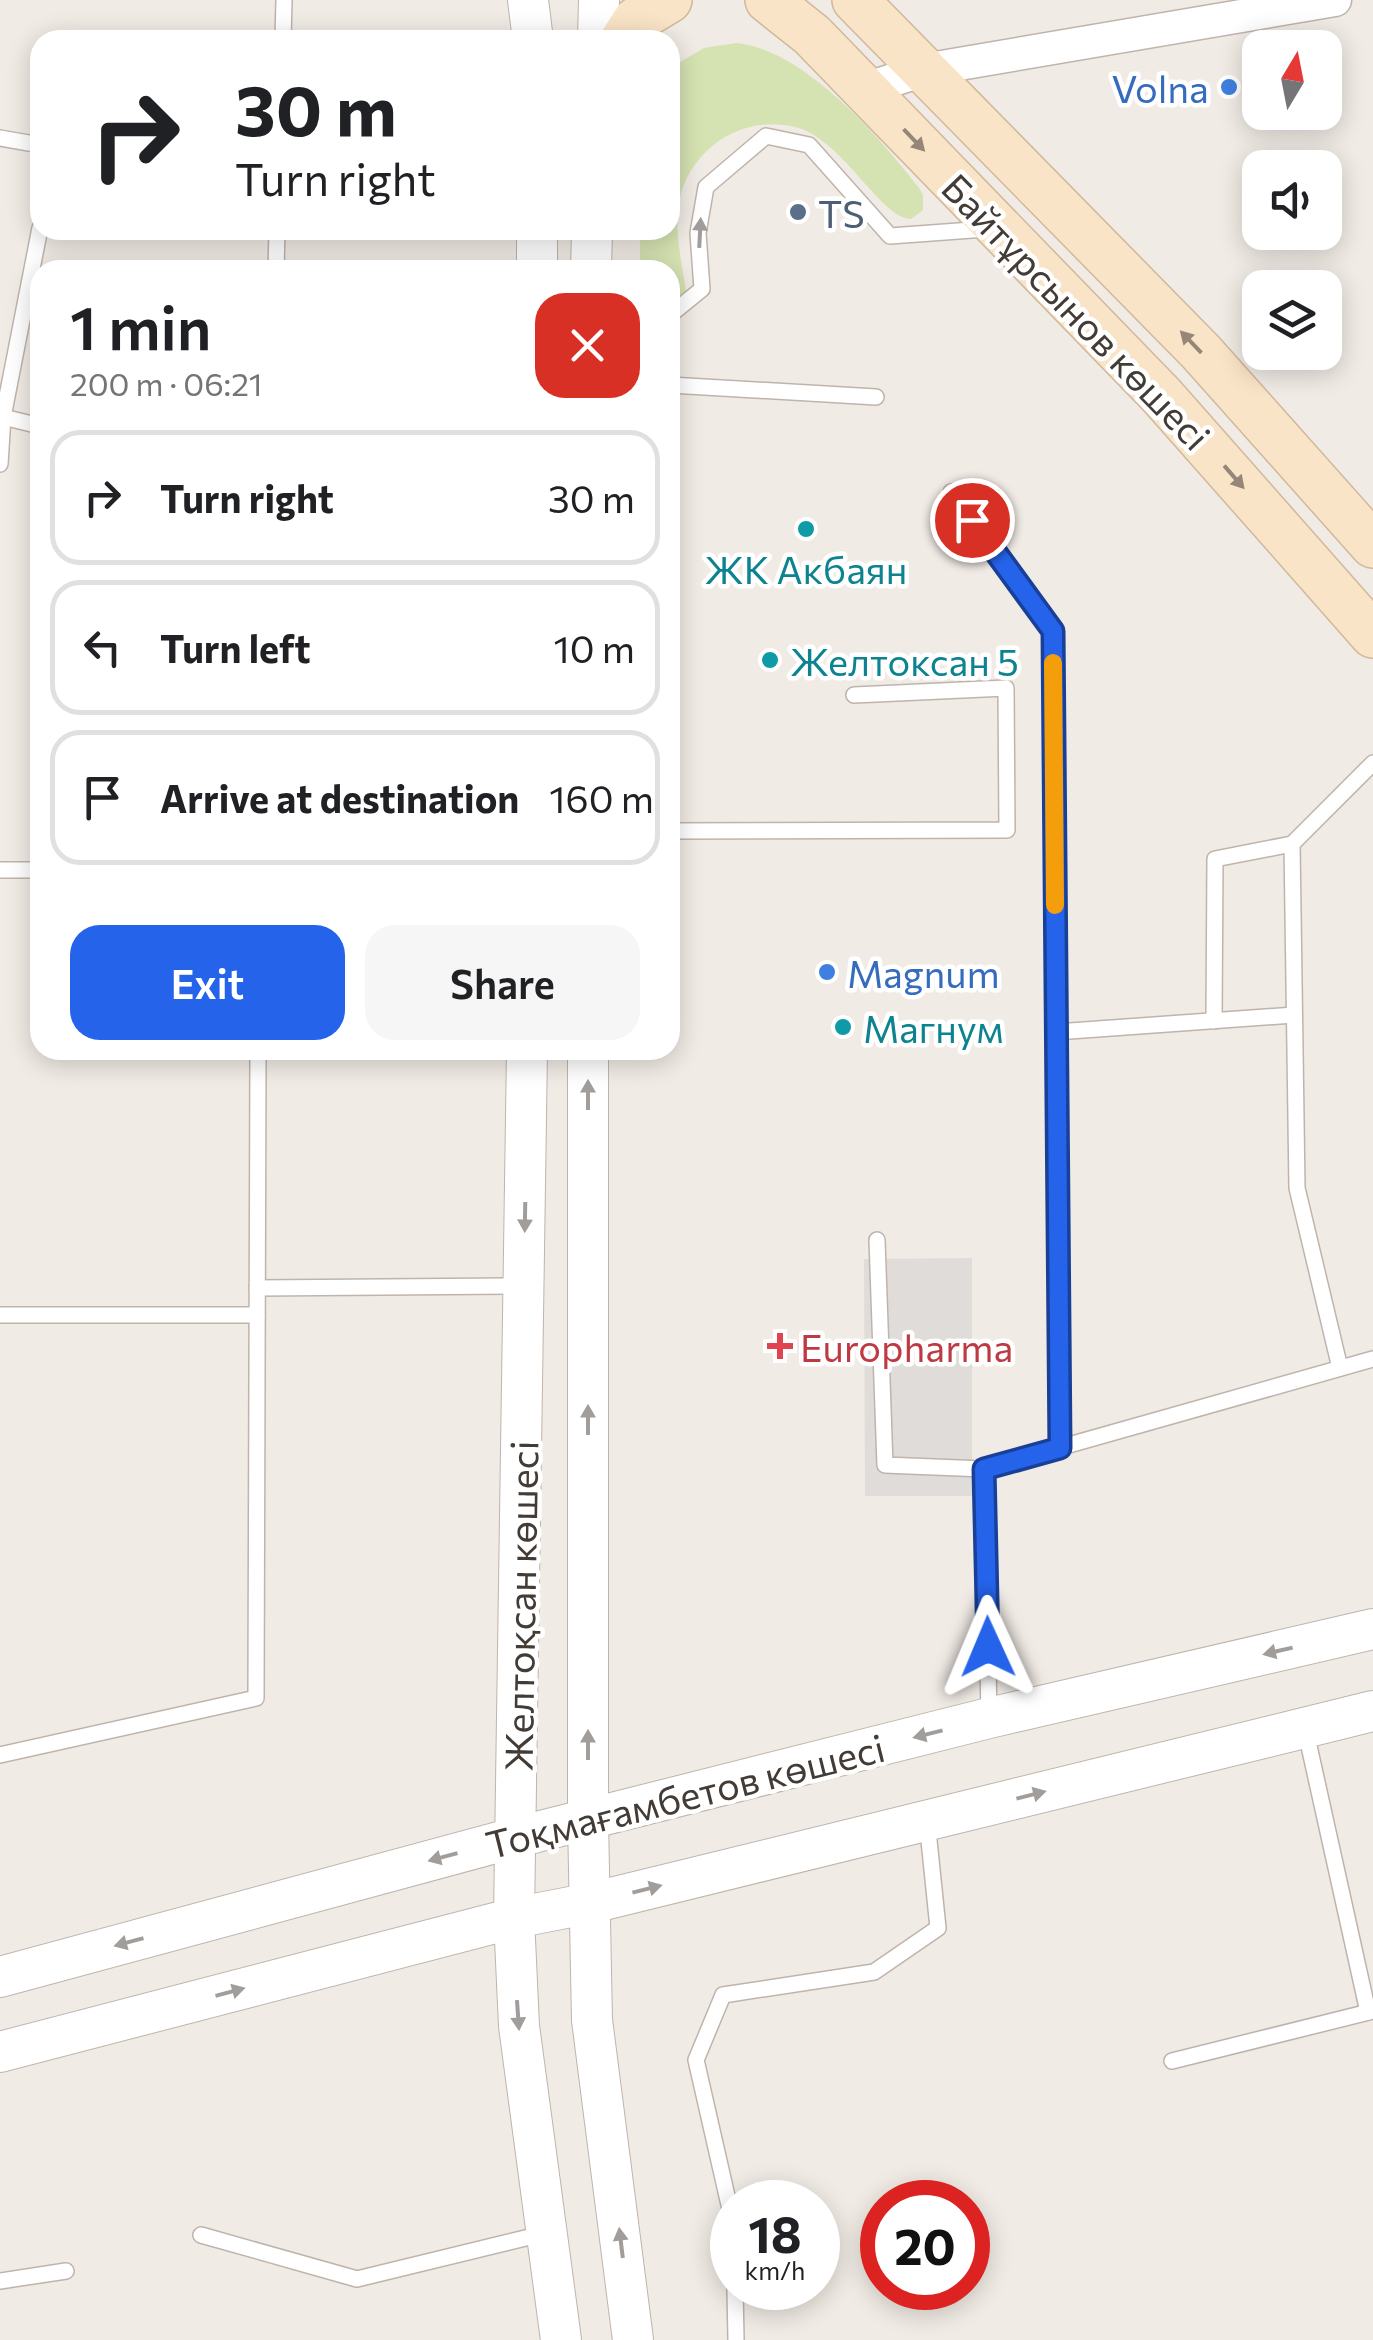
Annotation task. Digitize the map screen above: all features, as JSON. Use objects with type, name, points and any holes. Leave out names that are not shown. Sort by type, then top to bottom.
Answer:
[{"type":"main road","points":[[630,30],[636,20],[668,0]]},
{"type":"main road","points":[[734,0],[812,35]]},
{"type":"main road","name":"Байтұрсынов көшесі","points":[[768,0],[812,35],[1162,396],[1373,635]]},
{"type":"main road","name":"Байтұрсынов көшесі","points":[[855,0],[1201,352],[1373,545]]},
{"type":"street","points":[[528,0],[532,30]]},
{"type":"street","points":[[598,30],[599,0]]},
{"type":"street","points":[[864,89],[924,70],[1335,0]]},
{"type":"street","name":"Желтоқсан көшесі","points":[[527,1060],[514,1918],[518,2026],[561,2340]]},
{"type":"street","name":"Желтоқсан көшесі","points":[[588,1060],[588,1820],[592,2020],[634,2340]]},
{"type":"street","name":"Тоқмағамбетов көшесі","points":[[0,1977],[516,1837],[989,1718],[1373,1628]]},
{"type":"street","name":"Тоқмағамбетов көшесі","points":[[0,2052],[514,1918],[591,1903],[1373,1711]]},
{"type":"lane","points":[[282,30],[284,0]]},
{"type":"lane","points":[[680,307],[702,290],[698,234],[706,186],[766,136],[808,145],[890,236],[1000,228]]},
{"type":"lane","points":[[0,138],[30,143]]},
{"type":"lane","points":[[0,464],[3,417],[30,279]]},
{"type":"lane","points":[[680,386],[876,397]]},
{"type":"lane","points":[[3,417],[30,424]]},
{"type":"lane","points":[[951,492],[1053,631],[1060,1448]]},
{"type":"lane","points":[[680,832],[1008,830],[1006,688],[854,695]]},
{"type":"lane","points":[[1214,1021],[1216,859],[1292,844],[1373,763]]},
{"type":"lane","points":[[1292,844],[1297,1188],[1340,1368]]},
{"type":"lane","points":[[0,870],[30,870]]},
{"type":"lane","points":[[1056,1032],[1294,1015]]},
{"type":"lane","points":[[0,1755],[256,1698],[258,1060]]},
{"type":"lane","points":[[877,1240],[885,1465],[984,1469],[1373,1359]]},
{"type":"lane","points":[[257,1288],[524,1286]]},
{"type":"lane","points":[[0,1315],[258,1316]]},
{"type":"lane","points":[[984,1469],[989,1718]]},
{"type":"lane","points":[[1172,2061],[1370,2012],[1305,1728]]},
{"type":"lane","points":[[723,2180],[696,2060],[723,1995],[874,1972],[938,1928],[927,1821]]},
{"type":"lane","points":[[202,2234],[357,2278],[546,2233]]},
{"type":"lane","points":[[0,2281],[66,2271]]},
{"type":"lane","points":[[735,2310],[736,2340]]},
{"type":"green space","points":[[736,43],[761,49],[813,78],[883,144],[919,188],[923,210],[911,219],[899,215],[829,146],[795,127],[774,124],[735,132],[718,142],[691,170],[680,200],[680,62],[704,48]]},
{"type":"green space","points":[[640,240],[678,240],[686,291],[680,296],[680,260],[640,260]]},
{"type":"shaded area","points":[[972,1258],[972,1496],[865,1496],[864,1259]]},
{"type":"slow traffic","points":[[1053,663],[1055,905]]},
{"type":"place","name":"Volna","points":[[1229,87]]},
{"type":"place","name":"TS","points":[[798,212]]},
{"type":"place","name":"ЖК Акбаян","points":[[806,529]]},
{"type":"place","name":"Желтоксан 5","points":[[770,660]]},
{"type":"place","name":"Magnum","points":[[827,972]]},
{"type":"place","name":"Магнум","points":[[843,1027]]},
{"type":"place","name":"Europharma","points":[[780,1346]]},
{"type":"route","points":[[972,520],[1053,631],[1060,1448],[984,1469],[988,1647]]}]
